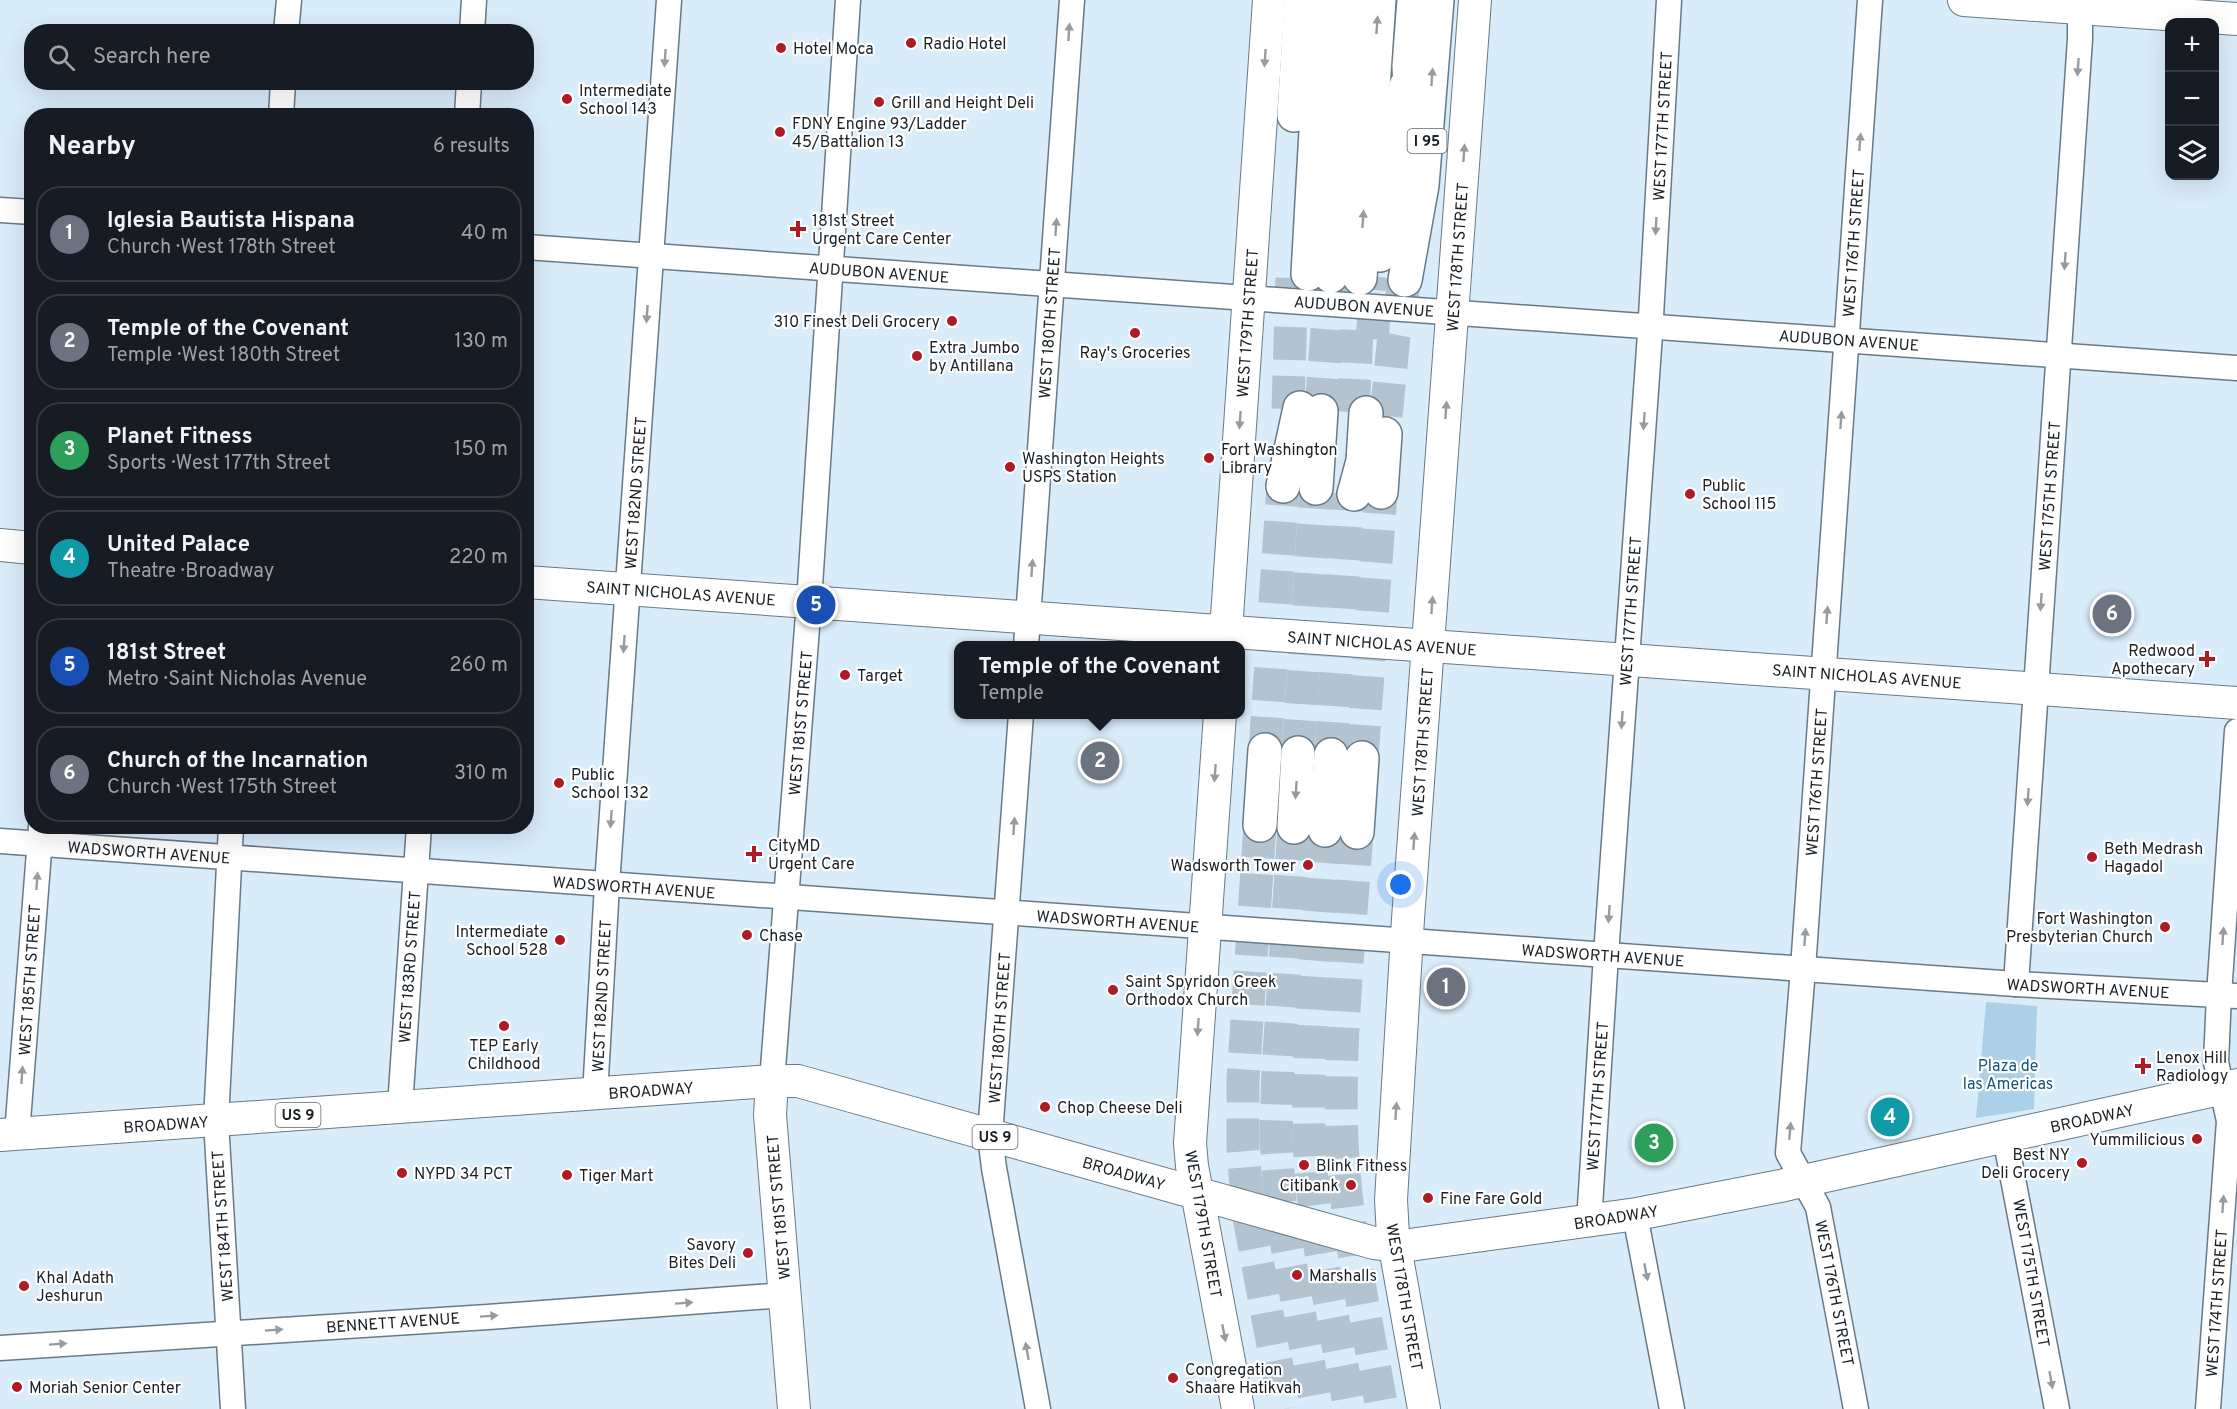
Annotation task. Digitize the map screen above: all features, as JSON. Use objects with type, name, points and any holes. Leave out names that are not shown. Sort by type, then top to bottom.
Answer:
[{"type":"highway","points":[[1301,0],[1294,120],[1352,277]]},
{"type":"highway","points":[[1328,0],[1326,34],[1319,77],[1352,277]]},
{"type":"highway","points":[[1352,0],[1352,277]]},
{"type":"highway","points":[[1352,277],[1379,0]]},
{"type":"highway","points":[[1352,277],[1410,66],[1414,0]]},
{"type":"highway","name":"I 95","points":[[1352,277],[1422,184],[1437,0]]},
{"type":"highway","points":[[1283,486],[1303,409],[1316,488]]},
{"type":"highway","points":[[1361,493],[1368,414]]},
{"type":"highway","points":[[1260,825],[1265,750]]},
{"type":"highway","points":[[1298,753],[1325,830],[1346,757]]},
{"type":"main road","name":"WEST 179TH STREET","points":[[1225,638],[1269,0]]},
{"type":"main road","name":"WEST 178TH STREET","points":[[1424,1409],[1395,1246],[1391,1218],[1391,1190],[1475,0]]},
{"type":"main road","points":[[1964,0],[2080,4],[2237,19]]},
{"type":"main road","points":[[0,545],[24,547]]},
{"type":"main road","name":"SAINT NICHOLAS AVENUE","points":[[534,583],[809,602],[1027,632],[1429,647],[2237,703]]},
{"type":"main road","name":"WEST 179TH STREET","points":[[1220,719],[1190,1143],[1197,1193],[1238,1409]]},
{"type":"main road","name":"WEST 181ST STREET","points":[[772,1081],[770,1115],[794,1409]]},
{"type":"main road","name":"BROADWAY","points":[[9,1134],[798,1081],[1374,1243],[1395,1246],[1635,1215],[2230,1087]]},
{"type":"street","points":[[287,24],[289,0]]},
{"type":"street","points":[[472,24],[474,0]]},
{"type":"street","name":"WEST 182ND STREET","points":[[595,1095],[607,885],[669,0]]},
{"type":"street","name":"WEST 181ST STREET","points":[[772,1081],[809,602],[848,0]]},
{"type":"street","name":"WEST 180TH STREET","points":[[1027,632],[1072,0]]},
{"type":"street","name":"WEST 177TH STREET","points":[[1589,1222],[1670,0]]},
{"type":"street","name":"WEST 176TH STREET","points":[[1856,1409],[1818,1207],[1788,1153],[1803,969],[1870,0]]},
{"type":"street","name":"WEST 175TH STREET","points":[[2016,984],[2080,39],[2080,4]]},
{"type":"street","points":[[281,108],[283,90]]},
{"type":"street","points":[[467,108],[469,90]]},
{"type":"street","points":[[0,210],[24,212]]},
{"type":"street","name":"AUDUBON AVENUE","points":[[534,248],[2237,368]]},
{"type":"street","name":"WEST 180TH STREET","points":[[1021,719],[990,1135],[1038,1409]]},
{"type":"street","name":"WEST 174TH STREET","points":[[2208,1409],[2229,1121],[2230,1087],[2216,1062],[2228,995],[2237,731]]},
{"type":"street","name":"WEST 184TH STREET","points":[[230,834],[216,1121],[233,1409]]},
{"type":"street","name":"WEST 183RD STREET","points":[[400,1107],[418,834]]},
{"type":"street","name":"WADSWORTH AVENUE","points":[[0,842],[40,835],[229,858],[2016,984],[2228,995]]},
{"type":"street","name":"WEST 185TH STREET","points":[[9,1134],[40,835]]},
{"type":"street","name":"WEST 175TH STREET","points":[[2005,1137],[2057,1409]]},
{"type":"street","points":[[1635,1215],[1672,1409]]},
{"type":"street","name":"BENNETT AVENUE","points":[[0,1348],[785,1295]]},
{"type":"green space","name":"Plaza de las Americas","points":[[1986,1002],[2037,1006],[2034,1109],[1976,1118]]},
{"type":"tunnel","points":[[1288,409],[1292,273]]},
{"type":"tunnel","points":[[1321,411],[1331,276]]},
{"type":"tunnel","points":[[1372,339],[1377,277]]},
{"type":"tunnel","points":[[1386,416],[1394,336],[1405,280]]},
{"type":"tunnel","points":[[1353,412],[1358,312]]},
{"type":"tunnel","points":[[1265,750],[1283,486]]},
{"type":"tunnel","points":[[1298,753],[1316,488]]},
{"type":"tunnel","points":[[1362,758],[1381,492]]},
{"type":"tunnel","points":[[1331,755],[1348,494]]},
{"type":"tunnel","points":[[1260,825],[1243,1080],[1243,1149],[1248,1212],[1285,1409]]},
{"type":"tunnel","points":[[1294,827],[1278,1069],[1276,1137],[1280,1202],[1317,1409]]},
{"type":"tunnel","points":[[1325,830],[1312,1001],[1309,1129],[1318,1231],[1350,1409]]},
{"type":"tunnel","points":[[1357,832],[1343,1026],[1342,1142],[1352,1243],[1382,1409]]},
{"type":"place","name":"Radio Hotel","points":[[911,43]]},
{"type":"place","name":"Hotel Moca","points":[[781,48]]},
{"type":"place","name":"Intermediate School 143","points":[[567,99]]},
{"type":"place","name":"Grill and Height Deli","points":[[879,102]]},
{"type":"place","name":"FDNY Engine 93/Ladder 45/Battalion 13","points":[[780,132]]},
{"type":"place","name":"181st Street Urgent Care Center","points":[[798,229]]},
{"type":"place","name":"310 Finest Deli Grocery","points":[[952,321]]},
{"type":"place","name":"Ray's Groceries","points":[[1135,333]]},
{"type":"place","name":"Extra Jumbo by Antillana","points":[[917,356]]},
{"type":"place","name":"Fort Washington Library","points":[[1209,458]]},
{"type":"place","name":"Washington Heights USPS Station","points":[[1010,467]]},
{"type":"place","name":"Public School 115","points":[[1690,494]]},
{"type":"place","name":"181st Street","points":[[816,605]]},
{"type":"place","name":"Church of the Incarnation","points":[[2112,614]]},
{"type":"place","name":"Redwood Apothecary","points":[[2207,659]]},
{"type":"place","name":"Target","points":[[845,675]]},
{"type":"place","name":"Temple of the Covenant","points":[[1100,761]]},
{"type":"place","name":"Public School 132","points":[[559,783]]},
{"type":"place","name":"CityMD Urgent Care","points":[[754,854]]},
{"type":"place","name":"Beth Medrash Hagadol","points":[[2092,857]]},
{"type":"place","name":"Wadsworth Tower","points":[[1308,865]]},
{"type":"place","name":"Fort Washington Presbyterian Church","points":[[2165,927]]},
{"type":"place","name":"Chase","points":[[747,935]]},
{"type":"place","name":"Intermediate School 528","points":[[560,940]]},
{"type":"place","name":"Iglesia Bautista Hispana","points":[[1446,987]]},
{"type":"place","name":"Saint Spyridon Greek Orthodox Church","points":[[1113,990]]},
{"type":"place","name":"TEP Early Childhood","points":[[504,1026]]},
{"type":"place","name":"Lenox Hill Radiology","points":[[2143,1066]]},
{"type":"place","name":"Chop Cheese Deli","points":[[1045,1107]]},
{"type":"place","name":"United Palace","points":[[1890,1117]]},
{"type":"place","name":"Yummilicious","points":[[2197,1139]]},
{"type":"place","name":"Planet Fitness","points":[[1654,1143]]},
{"type":"place","name":"Best NY Deli Grocery","points":[[2082,1163]]},
{"type":"place","name":"Blink Fitness","points":[[1304,1165]]},
{"type":"place","name":"NYPD 34 PCT","points":[[402,1173]]},
{"type":"place","name":"Tiger Mart","points":[[567,1175]]},
{"type":"place","name":"Citibank","points":[[1351,1185]]},
{"type":"place","name":"Fine Fare Gold","points":[[1428,1198]]},
{"type":"place","name":"Savory Bites Deli","points":[[748,1253]]},
{"type":"place","name":"Marshalls","points":[[1297,1275]]},
{"type":"place","name":"Khal Adath Jeshurun","points":[[24,1286]]},
{"type":"place","name":"Congregation Shaare Hatikvah","points":[[1173,1378]]},
{"type":"place","name":"Moriah Senior Center","points":[[17,1387]]}]
